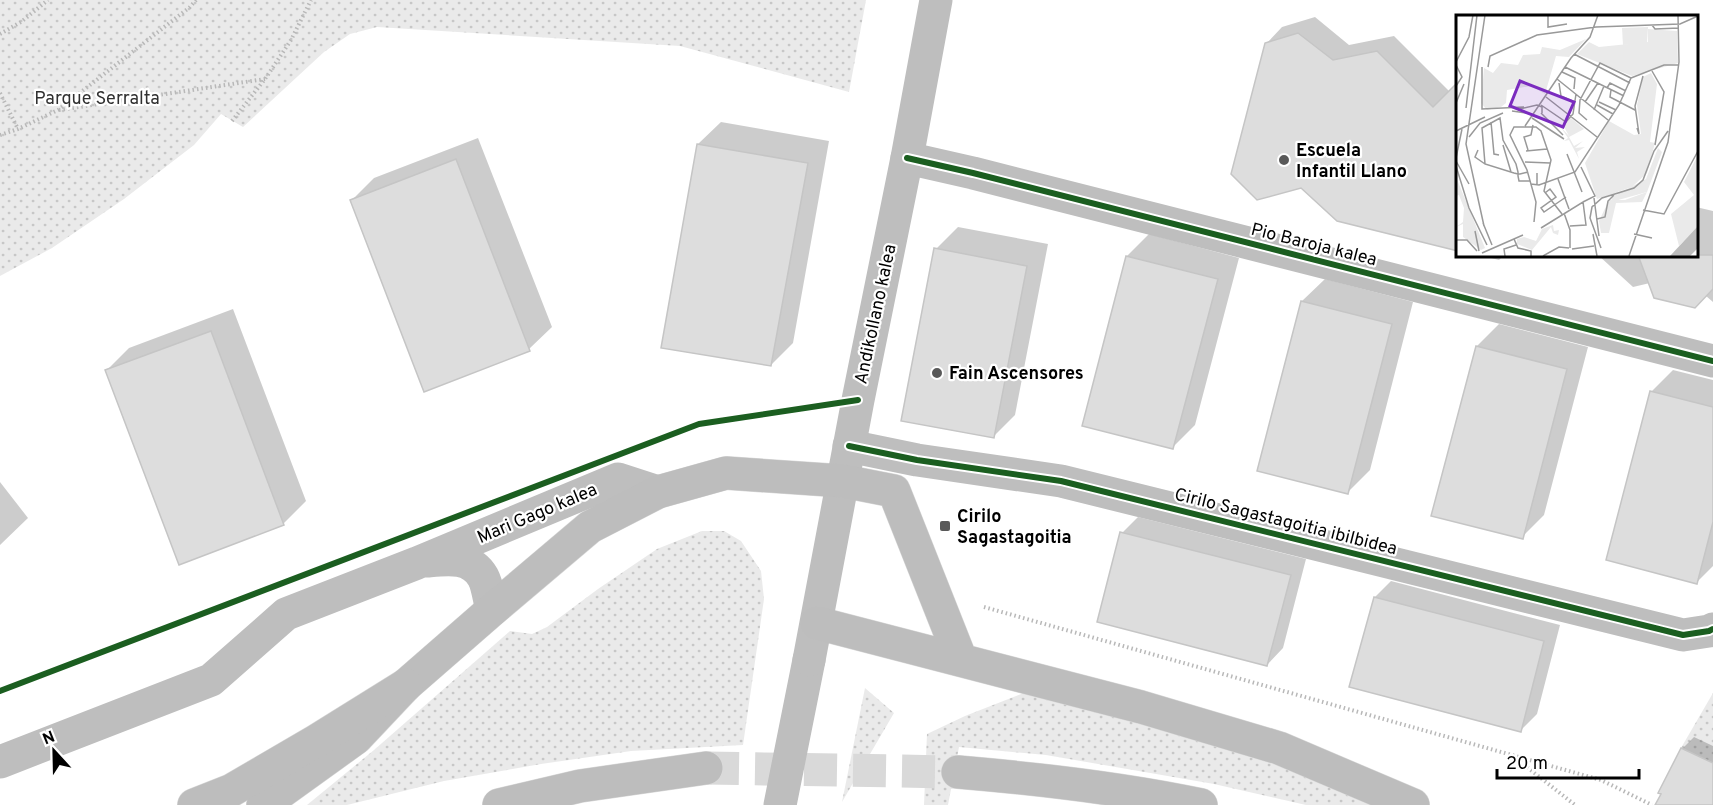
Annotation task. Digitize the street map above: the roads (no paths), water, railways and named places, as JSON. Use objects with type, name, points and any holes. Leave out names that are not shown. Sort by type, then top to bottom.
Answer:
[{"type":"main road","points":[[263,805],[356,738],[406,685],[590,527],[658,492],[726,473],[843,481],[894,491],[962,660]]},
{"type":"main road","points":[[817,623],[1141,707],[1279,748],[1413,805]]},
{"type":"main road","points":[[194,805],[232,790],[406,685]]},
{"type":"main road","points":[[499,805],[580,786],[706,768]]},
{"type":"main road","points":[[958,771],[1121,790],[1201,805]]},
{"type":"street","name":"Andikollano kalea","points":[[780,805],[817,623],[849,446],[908,158],[936,0]]},
{"type":"street","name":"Pio Baroja kalea","points":[[908,158],[1713,361]]},
{"type":"street","name":"Cirilo Sagastagoitia ibilbidea","points":[[849,446],[917,460],[1061,481],[1683,635],[1713,629]]},
{"type":"street","name":"Mari Gago kalea","points":[[0,762],[211,680],[286,614],[417,563],[618,479],[658,492]]},
{"type":"street","name":"Mari Gago kalea","points":[[417,563],[453,558],[471,565],[483,577],[492,610]]},
{"type":"tunnel","points":[[706,768],[958,772]]},
{"type":"place","name":"Escuela Infantil Llano","points":[[1284,160]]},
{"type":"place","name":"Fain Ascensores","points":[[937,373]]},
{"type":"place","name":"Cirilo Sagastagoitia","points":[[945,526]]},
{"type":"park label","name":"Parque Serralta","points":[[97,98]]}]
